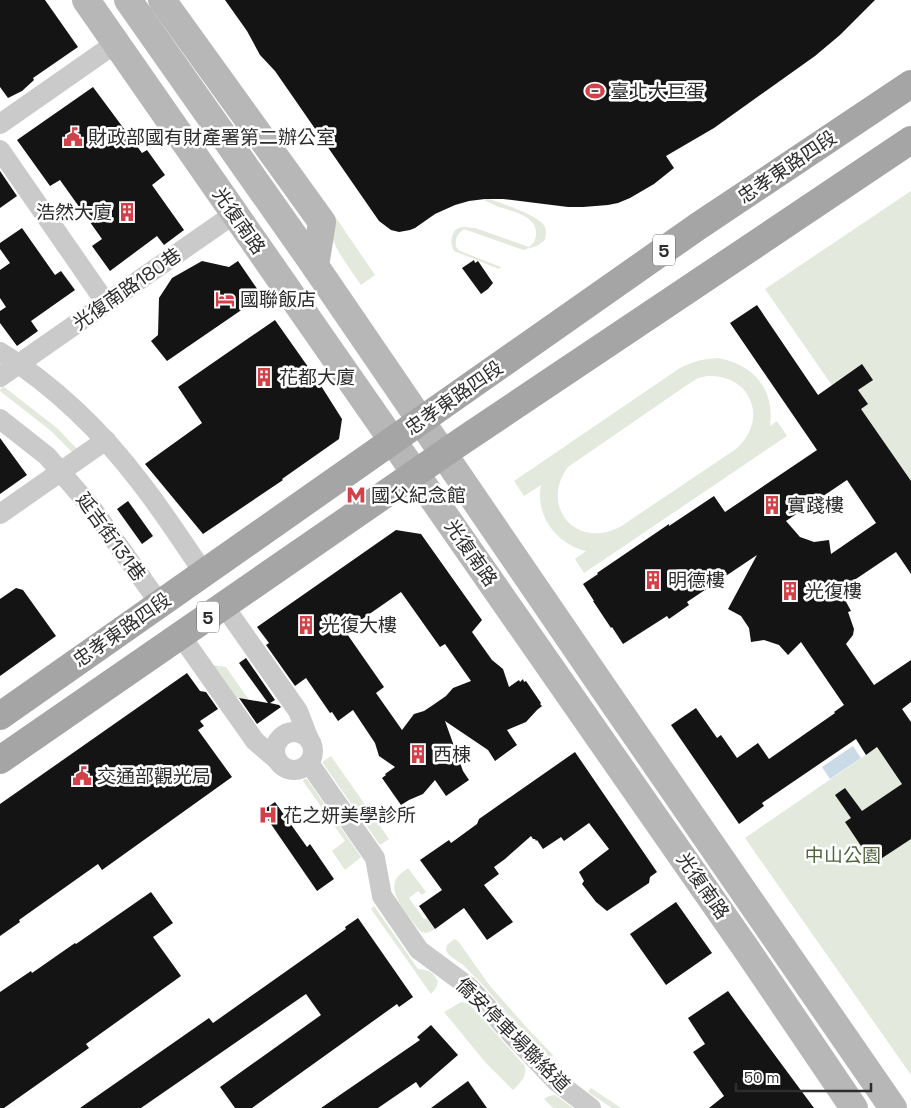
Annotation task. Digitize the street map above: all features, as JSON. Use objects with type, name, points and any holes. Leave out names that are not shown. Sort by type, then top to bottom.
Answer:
[{"type":"main road","name":"光復南路","points":[[86,0],[747,950],[854,1108]]},
{"type":"main road","name":"光復南路","points":[[128,0],[315,266],[893,1108]]},
{"type":"main road","points":[[162,0],[322,222],[315,266]]},
{"type":"main road","name":"忠孝東路四段","points":[[0,716],[697,227],[911,84]]},
{"type":"main road","name":"忠孝東路四段","points":[[0,760],[415,473],[911,140]]},
{"type":"street","points":[[0,124],[116,43]]},
{"type":"street","points":[[0,150],[106,303]]},
{"type":"street","name":"光復南路180巷","points":[[19,364],[234,214]]},
{"type":"street","points":[[0,352],[19,364],[64,400],[106,440],[140,482],[204,573]]},
{"type":"street","points":[[0,377],[19,364]]},
{"type":"street","name":"延吉街131巷","points":[[0,419],[47,456],[96,512],[160,604]]},
{"type":"street","points":[[0,514],[106,440]]},
{"type":"street","points":[[181,636],[255,741],[286,769],[293,771],[306,767],[313,756],[314,749],[298,711],[224,606]]},
{"type":"street","points":[[276,759],[275,746],[283,735],[289,732],[296,732],[303,733],[308,737]]},
{"type":"street","name":"僑安停車場聯絡道","points":[[309,764],[375,858],[382,896],[419,950],[469,987],[557,1082],[590,1108]]},
{"type":"green space","points":[[911,191],[911,499],[765,289]]},
{"type":"green space","points":[[485,199],[510,206],[539,221],[545,228],[545,240],[537,246],[523,250],[464,229],[457,237],[456,247],[460,251],[501,267],[499,269],[454,251],[453,235],[455,230],[462,227],[475,228],[529,247],[534,241],[536,235],[535,227],[528,218],[497,206]]},
{"type":"green space","points":[[334,215],[375,275],[361,285],[340,254],[332,237],[328,219]]},
{"type":"green space","points":[[718,358],[742,366],[759,380],[769,401],[771,413],[770,426],[777,421],[787,436],[584,573],[575,559],[586,551],[565,542],[550,527],[541,507],[541,485],[524,496],[514,481],[680,368],[694,362]],"holes":[[[707,376],[723,377],[735,382],[745,391],[751,401],[752,425],[746,437],[736,449],[620,527],[604,533],[589,533],[577,528],[567,520],[560,509],[558,496],[560,482],[568,467],[698,378]]]},
{"type":"green space","points":[[3,386],[57,428],[79,451],[75,455],[51,431],[0,391]]},
{"type":"green space","points":[[212,665],[226,667],[249,700],[235,697]]},
{"type":"green space","name":"中山公園","points":[[911,724],[911,1075],[745,838]]},
{"type":"green space","points":[[331,756],[389,839],[380,845],[322,762]]},
{"type":"green space","points":[[307,779],[361,857],[345,870],[332,851],[345,841],[303,781]]},
{"type":"green space","points":[[408,868],[426,892],[422,895],[418,891],[409,898],[424,919],[427,918],[435,929],[429,932],[424,933],[420,931],[398,901],[394,888],[395,882],[400,874]]},
{"type":"green space","points":[[374,906],[418,969],[432,973],[438,981],[436,988],[431,994],[371,909]]},
{"type":"green space","points":[[454,939],[458,941],[490,986],[553,1055],[550,1058],[481,983],[463,965],[449,955],[446,950],[447,945]]},
{"type":"green space","points":[[461,1002],[470,1005],[525,1066],[521,1082],[513,1090],[485,1062],[444,1012]]},
{"type":"green space","points":[[591,1088],[621,1108],[612,1108],[588,1092]]},
{"type":"green space","points":[[555,1095],[573,1108],[553,1108],[544,1099]]},
{"type":"water","points":[[853,746],[861,758],[830,779],[822,767]]},
{"type":"building","points":[[0,0],[45,0],[78,47],[33,78],[34,80],[22,91],[8,98],[0,87]]},
{"type":"building","name":"臺北大巨蛋","points":[[225,0],[875,0],[840,35],[815,56],[714,128],[666,156],[674,168],[654,184],[630,198],[608,205],[583,207],[503,199],[469,201],[435,214],[415,228],[399,232],[391,230],[379,221],[275,71],[260,55],[247,31]]},
{"type":"building","points":[[93,87],[142,153],[147,150],[165,175],[152,185],[184,230],[164,245],[157,236],[110,271],[92,246],[102,239],[60,180],[50,186],[17,140]]},
{"type":"building","points":[[0,171],[17,196],[0,208]]},
{"type":"building","points":[[22,228],[55,275],[61,271],[75,290],[31,321],[38,331],[17,346],[0,323],[0,311],[6,307],[0,298],[0,270],[10,263],[0,249],[0,243]]},
{"type":"building","points":[[474,260],[475,263],[478,261],[493,283],[481,294],[462,268]]},
{"type":"building","points":[[202,261],[229,267],[238,261],[262,296],[167,361],[151,341],[158,335],[159,298],[172,278]]},
{"type":"building","points":[[757,305],[818,395],[862,364],[873,380],[858,390],[868,404],[861,409],[911,481],[911,574],[896,552],[844,587],[844,598],[851,611],[848,612],[854,629],[853,635],[846,644],[874,685],[911,660],[911,702],[902,709],[911,722],[911,839],[873,864],[845,822],[851,818],[835,795],[845,788],[862,811],[902,784],[877,747],[866,755],[856,739],[762,803],[764,806],[739,824],[671,725],[696,708],[717,738],[721,735],[737,758],[758,743],[769,759],[844,705],[801,642],[788,655],[779,645],[764,640],[751,642],[749,628],[741,616],[728,609],[757,555],[687,602],[689,605],[669,619],[667,616],[623,644],[583,584],[669,524],[669,526],[714,496],[725,512],[817,450],[730,323]],"holes":[[[847,480],[876,523],[831,554],[829,540],[814,542],[800,537],[786,521]]]},
{"type":"building","points":[[275,320],[342,419],[339,439],[283,480],[203,534],[145,464],[202,423],[178,387]]},
{"type":"building","points":[[0,438],[27,475],[0,494]]},
{"type":"building","points":[[128,501],[153,536],[142,544],[117,509]]},
{"type":"building","points":[[396,530],[421,534],[482,620],[472,632],[492,660],[503,669],[509,687],[523,679],[542,706],[526,722],[507,730],[517,745],[495,761],[488,750],[445,721],[463,771],[469,780],[446,796],[435,780],[423,794],[401,805],[382,778],[395,767],[379,756],[375,743],[353,710],[338,721],[332,712],[330,713],[306,678],[295,686],[266,645],[269,643],[257,627]],"holes":[[[401,592],[440,647],[445,644],[471,681],[453,688],[446,696],[433,705],[424,711],[414,714],[402,730],[376,693],[384,687],[345,631]]]},
{"type":"building","points":[[16,588],[23,590],[56,636],[0,676],[0,599]]},
{"type":"building","points":[[246,658],[275,700],[270,703],[281,707],[257,724],[239,698],[268,703],[239,663]]},
{"type":"building","points":[[187,673],[200,691],[206,692],[218,709],[200,721],[204,726],[198,730],[232,777],[102,870],[98,864],[19,920],[20,922],[0,936],[0,804]]},
{"type":"building","points":[[575,752],[657,872],[650,877],[649,883],[607,911],[596,902],[582,884],[584,881],[579,872],[609,849],[589,823],[564,841],[561,837],[543,849],[537,840],[531,836],[494,867],[499,874],[484,885],[513,922],[487,940],[464,908],[435,929],[419,906],[442,890],[420,860],[449,840],[451,843],[477,824],[479,819]]},
{"type":"building","points":[[275,802],[307,847],[310,844],[334,879],[317,891],[262,811]]},
{"type":"building","points":[[151,892],[173,923],[153,937],[181,976],[86,1044],[89,1048],[4,1108],[0,1108],[0,992],[76,944]]},
{"type":"building","points":[[676,902],[712,953],[666,985],[630,934]]},
{"type":"building","points":[[358,918],[413,997],[399,1007],[397,1004],[252,1108],[235,1108],[220,1087],[321,1015],[306,994],[141,1108],[80,1108],[209,1018],[213,1023],[346,929],[345,927]]},
{"type":"building","points":[[728,991],[814,1108],[709,1108],[724,1096],[693,1052],[705,1044],[688,1018]]},
{"type":"building","points":[[431,1025],[458,1055],[420,1088],[416,1082],[378,1108],[321,1108],[420,1040],[417,1037]]},
{"type":"building","points":[[468,1081],[487,1108],[431,1108]]},
{"type":"place","name":"臺北大巨蛋","points":[[595,91]]},
{"type":"place","name":"財政部國有財產署第二辦公室","points":[[73,137]]},
{"type":"place","name":"浩然大廈","points":[[127,212]]},
{"type":"place","name":"國聯飯店","points":[[225,299]]},
{"type":"place","name":"花都大廈","points":[[264,377]]},
{"type":"place","name":"國父紀念館","points":[[356,495]]},
{"type":"place","name":"實踐樓","points":[[772,505]]},
{"type":"place","name":"明德樓","points":[[653,580]]},
{"type":"place","name":"光復樓","points":[[790,591]]},
{"type":"place","name":"光復大樓","points":[[306,625]]},
{"type":"place","name":"西棟","points":[[418,754]]},
{"type":"place","name":"交通部觀光局","points":[[82,776]]},
{"type":"place","name":"花之妍美學診所","points":[[268,815]]}]
